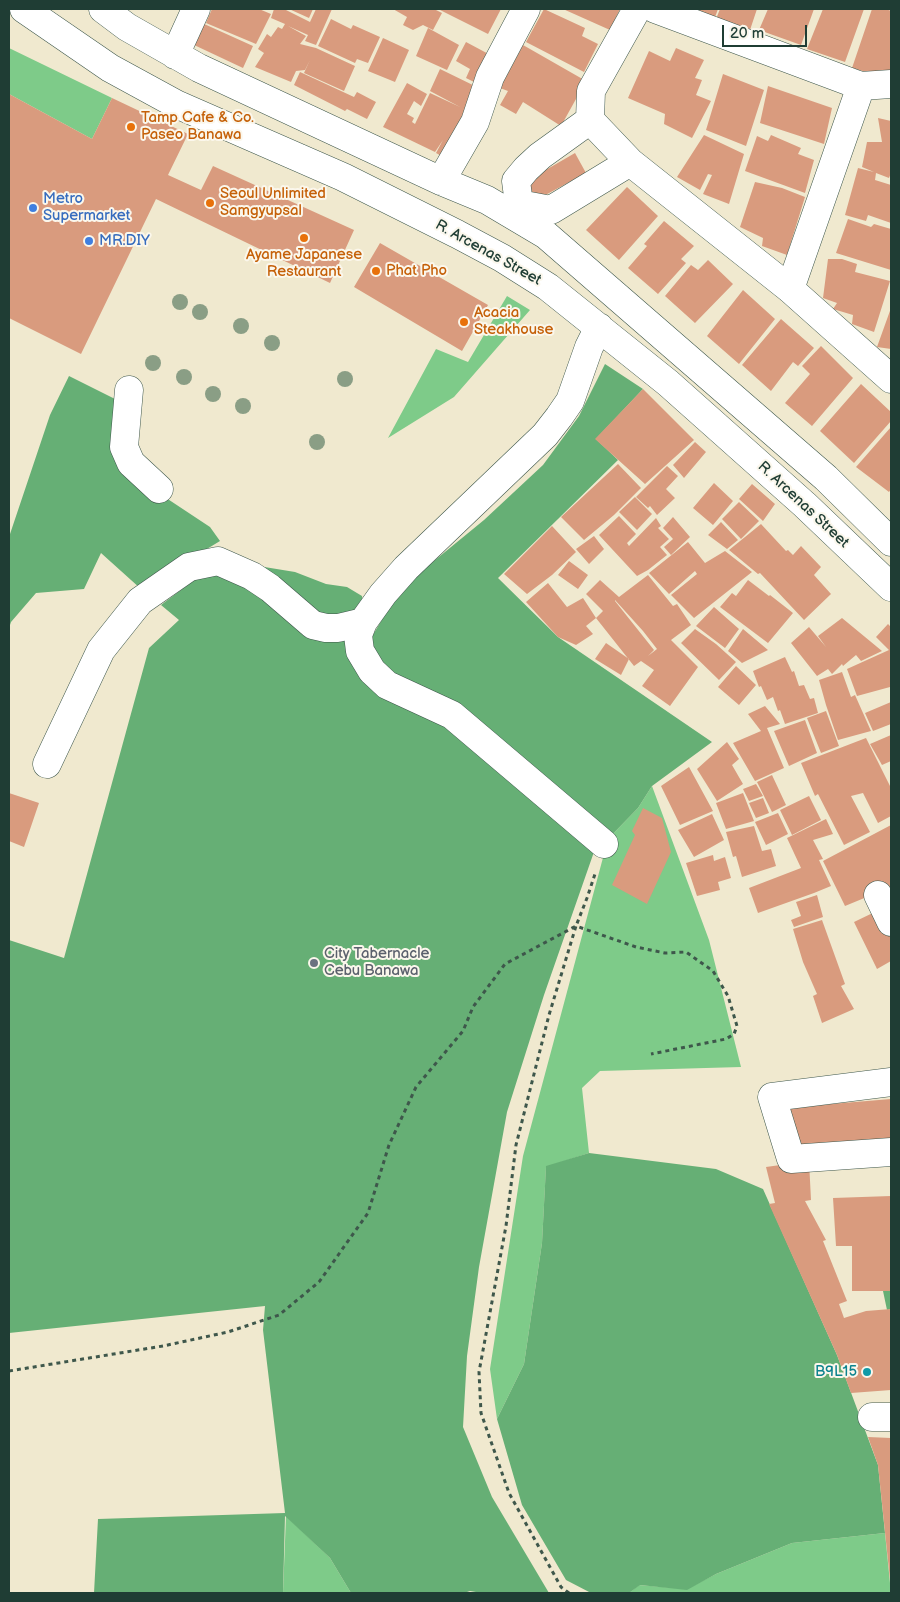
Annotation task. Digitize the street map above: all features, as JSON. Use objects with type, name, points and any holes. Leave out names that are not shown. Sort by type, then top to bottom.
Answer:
[{"type":"street","name":"R. Arcenas Street","points":[[24,9],[110,68],[176,104],[343,177],[486,249],[548,287],[668,383],[815,514],[891,588]]},
{"type":"street","points":[[103,9],[127,27],[175,55],[228,82],[441,181],[514,209],[550,210],[630,162]]},
{"type":"street","points":[[175,55],[196,9]]},
{"type":"street","points":[[441,181],[475,122],[490,76],[526,9]]},
{"type":"street","points":[[637,9],[591,91],[590,120],[630,162],[790,289],[891,378]]},
{"type":"street","points":[[655,9],[861,86],[891,84]]},
{"type":"street","points":[[215,121],[228,82]]},
{"type":"street","points":[[790,289],[861,86]]},
{"type":"street","points":[[486,249],[514,209],[516,181],[540,156],[590,120]]},
{"type":"street","points":[[514,209],[826,478],[891,542]]},
{"type":"street","points":[[599,327],[587,353],[570,401],[560,417],[545,435],[406,568],[383,594],[363,622],[358,634],[360,651],[372,671],[387,685],[452,715],[604,844]]},
{"type":"street","points":[[129,390],[124,447],[131,462],[160,489]]},
{"type":"street","points":[[48,764],[101,650],[140,601],[189,567],[218,561],[252,576],[270,588],[313,624],[326,628],[338,628],[363,622]]},
{"type":"street","points":[[878,895],[891,922]]},
{"type":"street","points":[[891,1082],[772,1097],[791,1159],[891,1152]]},
{"type":"path","points":[[569,1593],[561,1588],[509,1493],[481,1413],[479,1372],[506,1226],[516,1145],[549,1015],[576,926],[604,844]]},
{"type":"path","points":[[9,1371],[182,1342],[228,1332],[279,1315],[320,1282],[368,1213],[389,1146],[416,1087],[463,1031],[473,1007],[505,964],[576,926],[636,947],[665,953],[686,952],[713,971],[728,996],[737,1026],[734,1034],[726,1039],[651,1054]]},
{"type":"green space","points":[[9,48],[112,98],[92,139],[9,94]]},
{"type":"green space","points":[[507,296],[530,310],[454,397],[388,438],[436,349],[468,362]]},
{"type":"green space","points":[[605,364],[643,389],[596,439],[618,460],[498,578],[558,637],[712,742],[652,786],[638,808],[608,839],[422,690],[374,662],[371,638],[401,588],[484,520],[543,465],[579,416]]},
{"type":"green space","points":[[69,376],[123,403],[142,482],[210,527],[220,541],[141,589],[101,553],[84,589],[36,593],[11,622],[9,628],[9,537],[50,415]]},
{"type":"green space","points":[[246,564],[295,572],[326,584],[347,587],[362,596],[363,608],[346,627],[427,711],[595,849],[544,995],[507,1112],[479,1267],[467,1356],[463,1427],[492,1497],[549,1593],[482,1593],[470,1591],[464,1593],[351,1593],[330,1558],[285,1516],[283,1593],[94,1593],[98,1519],[285,1513],[263,1330],[265,1306],[9,1333],[9,940],[64,958],[149,648],[179,620],[161,605],[198,577]]},
{"type":"green space","points":[[652,786],[709,940],[741,1067],[600,1071],[582,1088],[589,1153],[546,1167],[542,1243],[524,1364],[497,1419],[490,1369],[523,1156],[608,839],[638,808]]},
{"type":"green space","points":[[589,1153],[716,1169],[763,1189],[837,1355],[878,1465],[885,1533],[792,1543],[716,1574],[687,1590],[640,1585],[629,1593],[591,1593],[566,1580],[522,1505],[497,1419],[524,1364],[542,1243],[546,1166]]},
{"type":"green space","points":[[883,1291],[891,1291],[891,1309],[887,1310]]},
{"type":"green space","points":[[286,1516],[330,1558],[351,1593],[283,1593]]},
{"type":"green space","points":[[885,1533],[891,1593],[629,1593],[639,1585],[687,1589],[716,1574],[792,1543]]},
{"type":"building","points":[[212,9],[259,9],[271,14],[256,44],[206,23]]},
{"type":"building","points":[[274,9],[284,9],[310,22],[316,9],[332,9],[316,45],[305,41],[308,35],[288,26],[306,36],[300,44],[316,48],[355,66],[344,91],[304,73],[310,60],[305,70],[296,71],[291,82],[255,67],[264,53],[258,49],[267,34],[271,37],[278,27],[282,29],[285,24],[271,18]]},
{"type":"building","points":[[289,9],[313,9],[309,18]]},
{"type":"building","points":[[393,9],[434,9],[442,13],[433,30],[423,25],[413,30],[403,25],[407,17]]},
{"type":"building","points":[[438,9],[501,9],[488,34]]},
{"type":"building","points":[[544,9],[585,28],[582,36],[598,44],[584,72],[526,42]]},
{"type":"building","points":[[563,9],[620,9],[610,30]]},
{"type":"building","points":[[687,9],[718,9],[714,20]]},
{"type":"building","points":[[720,9],[757,9],[750,30],[716,19]]},
{"type":"building","points":[[768,9],[814,9],[801,45],[759,30]]},
{"type":"building","points":[[823,9],[864,9],[845,62],[807,49]]},
{"type":"building","points":[[872,9],[891,11],[891,79],[852,68]]},
{"type":"building","points":[[331,19],[351,29],[353,25],[380,37],[368,63],[357,59],[355,63],[318,46]]},
{"type":"building","points":[[202,23],[253,46],[243,68],[192,44]]},
{"type":"building","points":[[428,28],[459,45],[447,70],[416,56]]},
{"type":"building","points":[[383,38],[409,50],[395,82],[368,71]]},
{"type":"building","points":[[466,42],[496,58],[480,85],[466,78],[470,69],[456,61]]},
{"type":"building","points":[[523,45],[586,81],[561,126],[523,102],[516,114],[500,105],[508,91],[500,88]]},
{"type":"building","points":[[676,48],[704,60],[695,78],[702,80],[696,95],[711,101],[692,138],[664,124],[665,114],[628,98],[649,51],[670,61]]},
{"type":"building","points":[[440,69],[481,89],[451,161],[436,153],[443,140],[435,152],[383,127],[407,83],[427,94],[421,106],[414,101],[407,114],[414,118],[412,122],[415,124],[430,93],[460,107],[430,91]]},
{"type":"building","points":[[300,72],[354,97],[357,92],[376,102],[367,119],[347,109],[345,111],[294,85]]},
{"type":"building","points":[[723,74],[764,90],[746,146],[706,130]]},
{"type":"building","points":[[768,86],[832,108],[824,144],[760,123]]},
{"type":"building","points":[[9,94],[92,139],[112,98],[188,134],[168,175],[201,190],[213,166],[354,230],[330,283],[156,199],[81,354],[9,318]]},
{"type":"building","points":[[878,118],[891,121],[891,173],[889,178],[876,173],[875,180],[891,185],[891,223],[868,215],[866,221],[845,215],[858,168],[874,172],[862,167],[867,142],[882,142]]},
{"type":"building","points":[[704,135],[744,154],[729,204],[703,194],[712,175],[708,174],[700,190],[677,177]]},
{"type":"building","points":[[771,135],[801,148],[798,154],[814,160],[805,193],[745,171],[757,136],[768,141]]},
{"type":"building","points":[[575,153],[586,173],[538,199],[526,195],[525,182]]},
{"type":"building","points":[[755,182],[782,188],[805,197],[787,255],[762,246],[763,238],[740,227]]},
{"type":"building","points":[[627,187],[658,216],[619,260],[586,230]]},
{"type":"building","points":[[848,219],[871,227],[874,224],[891,229],[891,270],[836,253]]},
{"type":"building","points":[[664,221],[694,246],[681,259],[686,263],[658,294],[628,268],[647,246],[644,244]]},
{"type":"building","points":[[380,243],[488,305],[462,351],[354,287]]},
{"type":"building","points":[[828,259],[842,259],[857,264],[855,272],[890,281],[874,332],[852,324],[853,315],[833,309],[837,303],[823,298]]},
{"type":"building","points":[[708,260],[733,284],[695,323],[665,296],[691,265],[698,270]]},
{"type":"building","points":[[743,290],[775,319],[739,364],[707,336]]},
{"type":"building","points":[[891,308],[891,349],[877,347]]},
{"type":"building","points":[[781,319],[814,348],[798,366],[793,362],[771,391],[742,365]]},
{"type":"building","points":[[821,346],[853,378],[812,426],[785,403],[810,374],[802,366]]},
{"type":"building","points":[[861,384],[891,412],[891,421],[854,463],[820,431]]},
{"type":"building","points":[[643,389],[694,440],[645,484],[595,439]]},
{"type":"building","points":[[891,427],[891,489],[889,492],[856,467]]},
{"type":"building","points":[[695,442],[706,452],[684,478],[673,465]]},
{"type":"building","points":[[618,464],[641,488],[614,515],[584,540],[561,517]]},
{"type":"building","points":[[667,466],[678,476],[666,489],[675,498],[657,515],[650,506],[648,508],[636,497]]},
{"type":"building","points":[[714,483],[733,501],[713,525],[693,508]]},
{"type":"building","points":[[752,484],[775,504],[763,521],[739,499]]},
{"type":"building","points":[[635,497],[652,514],[637,530],[619,512]]},
{"type":"building","points":[[739,502],[759,521],[741,539],[722,519]]},
{"type":"building","points":[[619,516],[636,534],[627,543],[629,546],[656,518],[661,526],[658,528],[669,539],[660,547],[667,555],[637,576],[599,535]]},
{"type":"building","points":[[673,517],[690,537],[671,555],[664,547],[673,539],[663,528]]},
{"type":"building","points":[[721,522],[738,540],[727,549],[708,535]]},
{"type":"building","points":[[761,524],[786,551],[788,550],[793,555],[801,546],[821,567],[814,575],[831,594],[804,620],[760,573],[758,574],[729,550]]},
{"type":"building","points":[[552,526],[576,552],[552,575],[527,594],[504,574]]},
{"type":"building","points":[[594,536],[604,549],[589,564],[576,549]]},
{"type":"building","points":[[688,542],[705,563],[725,551],[752,572],[694,618],[671,595],[697,574],[695,571],[669,594],[649,573]]},
{"type":"building","points":[[569,561],[588,575],[578,589],[558,575]]},
{"type":"building","points":[[648,575],[673,606],[677,604],[691,625],[671,640],[698,667],[670,706],[642,686],[654,670],[641,661],[634,666],[596,618],[603,611],[586,594],[600,580],[619,597]],"holes":[[[615,600],[657,649],[648,656],[654,650]]]},
{"type":"building","points":[[748,580],[793,613],[768,643],[720,607],[732,593],[736,596]]},
{"type":"building","points":[[548,583],[567,607],[583,598],[596,618],[586,626],[593,634],[576,645],[558,637],[526,602]]},
{"type":"building","points":[[714,607],[739,629],[725,648],[696,626]]},
{"type":"building","points":[[842,618],[882,651],[861,661],[856,655],[843,666],[842,664],[832,674],[828,669],[817,676],[791,643],[809,627],[826,647],[818,636]]},
{"type":"building","points":[[888,624],[891,627],[890,687],[857,696],[847,669],[889,650],[876,637]]},
{"type":"building","points":[[695,629],[736,662],[719,680],[681,643]]},
{"type":"building","points":[[743,629],[768,650],[742,663],[728,651]]},
{"type":"building","points":[[606,643],[629,659],[621,675],[595,659]]},
{"type":"building","points":[[785,657],[792,672],[794,671],[799,686],[804,685],[810,699],[814,698],[818,713],[785,724],[773,697],[767,700],[761,686],[759,687],[753,671]]},
{"type":"building","points":[[736,666],[756,685],[739,705],[718,687]]},
{"type":"building","points":[[842,672],[851,697],[855,695],[871,731],[838,740],[819,680]]},
{"type":"building","points":[[891,702],[891,724],[873,731],[865,713]]},
{"type":"building","points":[[765,706],[780,724],[767,728],[784,768],[755,781],[733,743],[761,731],[748,714]]},
{"type":"building","points":[[826,711],[839,746],[821,753],[807,718]]},
{"type":"building","points":[[805,720],[817,753],[789,766],[774,731]]},
{"type":"building","points":[[891,735],[891,761],[882,765],[870,744]]},
{"type":"building","points":[[866,738],[891,788],[891,816],[878,823],[863,793],[851,796],[870,832],[844,845],[818,794],[815,796],[801,763]]},
{"type":"building","points":[[727,742],[739,759],[732,765],[743,784],[717,801],[697,769]]},
{"type":"building","points":[[689,767],[713,811],[680,825],[661,786]]},
{"type":"building","points":[[772,775],[786,805],[772,812],[757,782]]},
{"type":"building","points":[[756,784],[763,796],[749,801],[743,789]]},
{"type":"building","points":[[9,793],[39,803],[24,847],[9,841]]},
{"type":"building","points":[[743,793],[754,821],[726,829],[716,803]]},
{"type":"building","points":[[809,796],[821,820],[792,835],[780,810]]},
{"type":"building","points":[[763,798],[769,813],[756,818],[749,803]]},
{"type":"building","points":[[643,808],[662,818],[671,852],[647,904],[612,885],[635,835],[632,831]]},
{"type":"building","points":[[778,813],[788,834],[766,845],[755,822]]},
{"type":"building","points":[[712,814],[724,840],[694,857],[678,830]]},
{"type":"building","points":[[826,819],[833,834],[813,840],[823,859],[819,860],[831,886],[758,913],[749,888],[801,868],[787,838]]},
{"type":"building","points":[[891,825],[891,887],[845,906],[823,861]]},
{"type":"building","points":[[754,826],[762,851],[771,849],[776,866],[742,877],[736,856],[733,857],[726,832]]},
{"type":"building","points":[[713,855],[714,861],[725,857],[731,878],[718,882],[720,890],[697,896],[686,863]]},
{"type":"building","points":[[817,895],[823,917],[794,927],[791,920],[801,916],[796,902]]},
{"type":"building","points":[[881,909],[891,929],[891,961],[877,969],[854,922]]},
{"type":"building","points":[[822,920],[845,984],[841,986],[854,1009],[822,1023],[813,996],[817,994],[803,962],[793,929]]},
{"type":"building","points":[[891,1099],[891,1149],[792,1155],[783,1108]]},
{"type":"building","points":[[809,1161],[811,1200],[805,1201],[826,1240],[823,1241],[847,1301],[839,1304],[844,1318],[866,1311],[891,1309],[891,1390],[851,1393],[837,1355],[769,1204],[775,1203],[766,1167]]},
{"type":"building","points":[[891,1196],[891,1291],[852,1291],[852,1246],[836,1246],[833,1198]]},
{"type":"building","points":[[868,1437],[891,1438],[891,1580],[878,1465]]},
{"type":"place","name":"Tamp Cafe & Co. Paseo Banawa","points":[[131,127]]},
{"type":"place","name":"Seoul Unlimited Samgyupsal","points":[[210,203]]},
{"type":"place","name":"Metro Supermarket","points":[[33,208]]},
{"type":"place","name":"Ayame Japanese Restaurant","points":[[304,238]]},
{"type":"place","name":"MR.DIY","points":[[89,241]]},
{"type":"place","name":"Phat Pho","points":[[376,271]]},
{"type":"place","name":"Acacia Steakhouse","points":[[464,322]]},
{"type":"place","name":"City Tabernacle Cebu Banawa","points":[[314,963]]},
{"type":"place","name":"B9L15","points":[[867,1372]]}]
